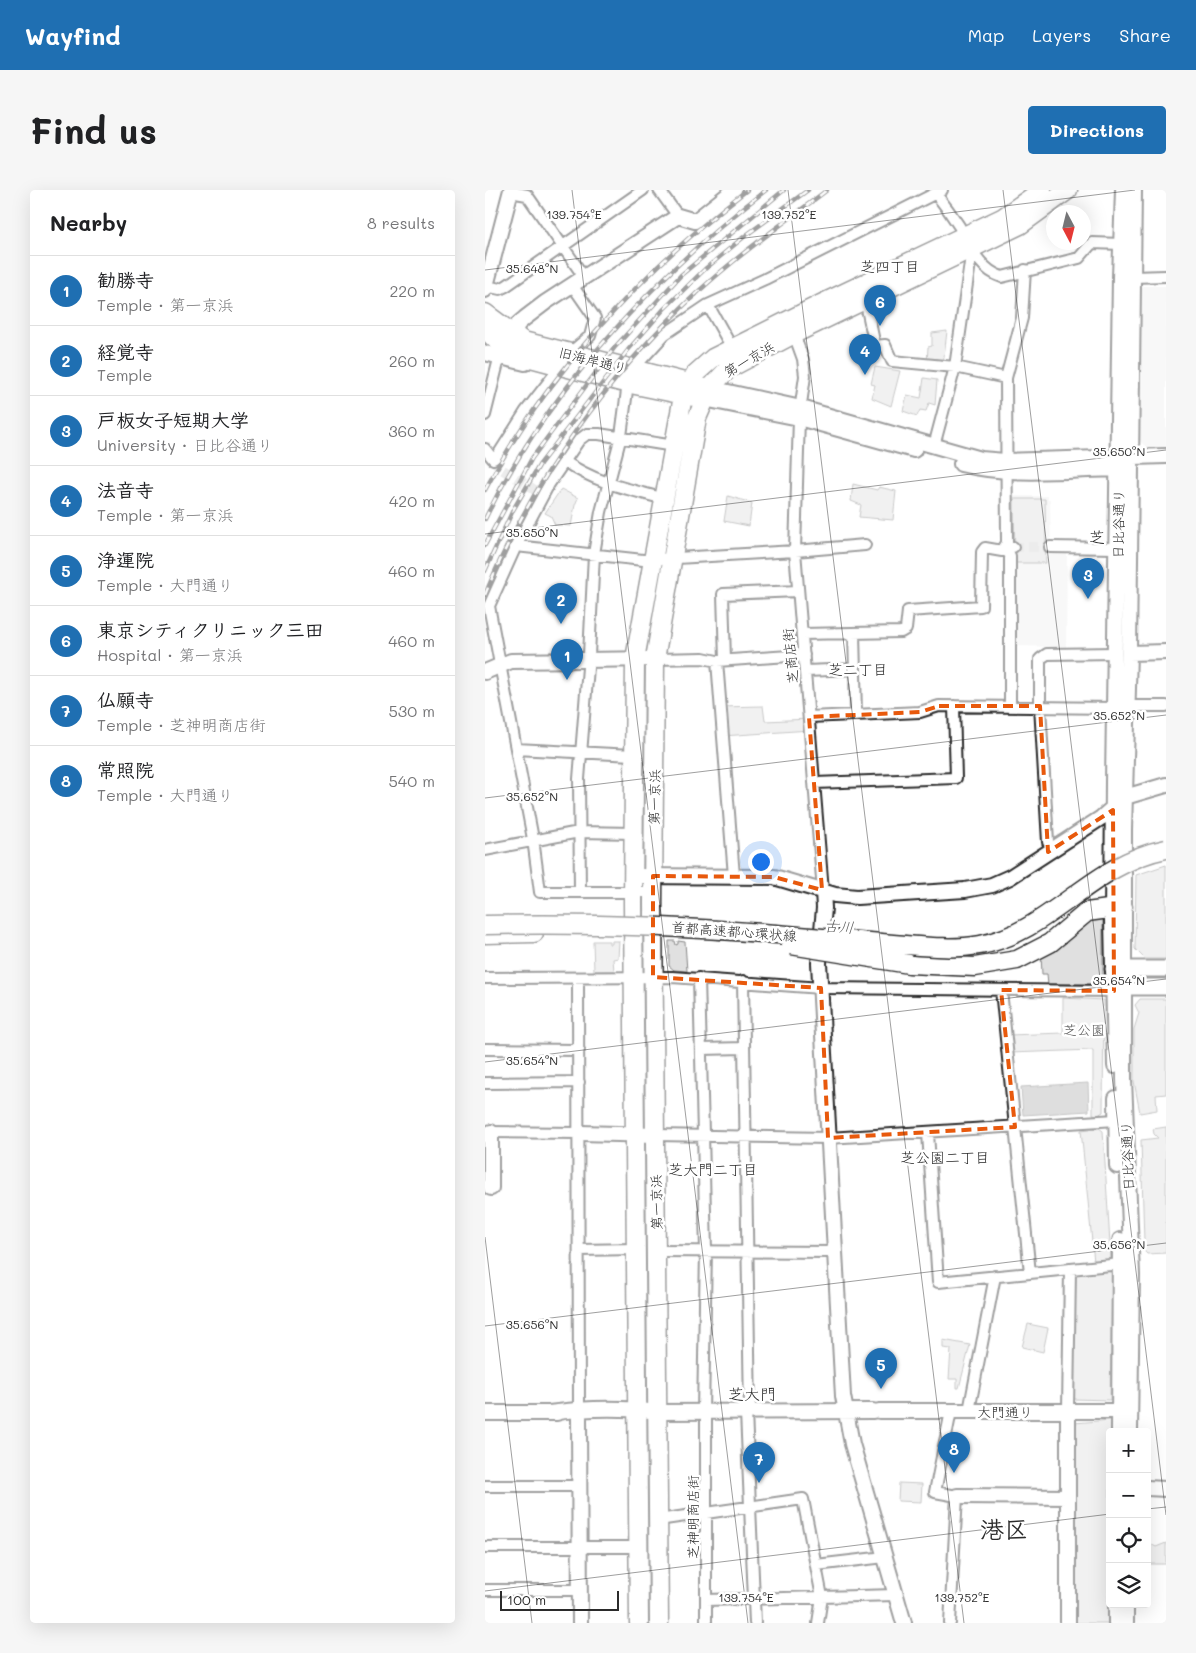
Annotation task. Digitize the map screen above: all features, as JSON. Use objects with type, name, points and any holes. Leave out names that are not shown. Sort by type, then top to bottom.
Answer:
[{"type":"highway","name":"第一京浜","points":[[968,243],[1042,190]]},
{"type":"highway","name":"第一京浜","points":[[639,1623],[635,1250],[637,1134],[633,915],[635,660],[686,389],[703,366],[732,348],[968,243],[1020,225],[1068,190]]},
{"type":"highway","name":"第一京浜","points":[[659,1623],[656,1135],[653,977],[655,660],[697,418],[707,394],[728,369],[865,299],[914,268]]},
{"type":"highway","name":"旧海岸通り","points":[[485,313],[513,336],[566,360]]},
{"type":"highway","name":"旧海岸通り","points":[[485,329],[510,351],[566,360],[707,394]]},
{"type":"highway","points":[[1097,878],[1135,854],[1166,844]]},
{"type":"highway","name":"首都高速都心環状線","points":[[485,925],[676,926],[921,946],[963,947],[1001,940],[1023,930],[1097,878],[1131,860],[1166,849]]},
{"type":"highway","name":"首都高速都心環状線","points":[[485,934],[641,933],[942,957],[964,957],[991,953],[1028,938],[1099,888],[1144,865],[1166,859]]},
{"type":"highway","points":[[776,943],[909,964],[975,967],[1017,960],[1107,911]]},
{"type":"main road","points":[[1119,969],[1166,969]]},
{"type":"main road","points":[[1119,989],[1166,987]]},
{"type":"street","points":[[584,277],[563,247],[531,193],[511,191],[485,288],[500,289],[563,247],[643,190]]},
{"type":"street","points":[[659,190],[678,216],[695,221],[734,190]]},
{"type":"street","name":"日比谷通り","points":[[1123,190],[1119,277],[1123,462],[1122,653],[1121,707],[1113,810],[1118,855],[1118,883],[1107,911],[1119,969],[1116,1120],[1125,1411],[1129,1428]]},
{"type":"street","name":"日比谷通り","points":[[1122,653],[1117,548],[1133,277],[1134,190]]},
{"type":"street","points":[[580,892],[581,753],[594,554],[601,512],[621,436],[631,376],[665,334],[708,304],[765,279],[939,192],[979,260],[996,275],[1007,276],[1079,258],[1092,243],[1122,244]]},
{"type":"street","points":[[513,336],[518,324],[572,285],[678,216]]},
{"type":"street","points":[[935,446],[955,367],[968,243]]},
{"type":"street","points":[[1009,706],[1010,547],[1006,466],[1005,378],[1022,318],[1025,270]]},
{"type":"street","points":[[1133,277],[1166,276]]},
{"type":"street","points":[[485,448],[493,459],[498,455],[526,411],[566,360],[590,336],[595,318],[572,285]]},
{"type":"street","points":[[865,299],[875,346],[885,344],[892,361],[955,367],[1005,378]]},
{"type":"street","points":[[708,304],[732,348]]},
{"type":"street","name":"芝商店街","points":[[794,334],[805,367],[800,413],[795,551],[823,891]]},
{"type":"street","points":[[485,353],[525,363],[566,360]]},
{"type":"street","points":[[485,411],[498,363],[505,358]]},
{"type":"street","points":[[707,394],[800,413],[935,446],[1006,466]]},
{"type":"street","points":[[800,413],[981,469],[1006,466],[1123,462],[1166,456]]},
{"type":"street","points":[[674,446],[621,436],[587,434],[579,440],[549,484],[516,546],[489,606],[533,839],[540,892],[580,892],[634,884],[653,884],[733,876],[783,878],[835,895],[857,897],[965,890],[992,885],[1010,877],[1113,810],[1125,797],[1166,785]]},
{"type":"street","points":[[564,462],[584,475],[608,484],[665,499]]},
{"type":"street","points":[[516,546],[643,560],[865,545]]},
{"type":"street","points":[[802,634],[904,631],[907,626],[907,613],[911,610],[980,607],[982,552],[985,548],[1002,551],[1010,547]]},
{"type":"street","points":[[1050,547],[1117,548]]},
{"type":"street","points":[[733,876],[721,661],[723,594],[798,591]]},
{"type":"street","points":[[854,633],[856,714]]},
{"type":"street","points":[[1053,849],[1048,842],[1040,706],[1040,659],[1043,655],[1166,652]]},
{"type":"street","points":[[485,672],[511,661],[703,658],[721,661],[804,655]]},
{"type":"street","points":[[805,671],[855,669]]},
{"type":"street","points":[[809,717],[920,712],[939,706],[1166,706]]},
{"type":"street","points":[[814,783],[956,778],[954,706]]},
{"type":"street","name":"日比谷通り","points":[[1118,855],[1125,797],[1121,707]]},
{"type":"street","points":[[516,750],[633,755]]},
{"type":"street","points":[[485,850],[533,839],[579,832],[634,832]]},
{"type":"street","points":[[823,891],[823,924],[819,963],[845,1412],[852,1444],[904,1623]]},
{"type":"street","points":[[485,978],[699,978],[821,988],[1119,989]]},
{"type":"street","points":[[578,978],[580,1133],[580,1623]]},
{"type":"street","name":"芝神明商店街","points":[[699,978],[705,1251],[706,1623]]},
{"type":"street","points":[[743,981],[748,1252],[748,1412],[755,1623]]},
{"type":"street","name":"日比谷通り","points":[[1119,989],[1132,1276],[1125,1411],[1120,1428]]},
{"type":"street","points":[[1001,990],[1030,1273]]},
{"type":"street","points":[[702,1049],[744,1048]]},
{"type":"street","points":[[485,1049],[579,1050]]},
{"type":"street","points":[[485,1083],[579,1082]]},
{"type":"street","points":[[491,1188],[488,1132],[828,1138],[1116,1120]]},
{"type":"street","points":[[928,1133],[938,1282],[1121,1264]]},
{"type":"street","points":[[579,1250],[635,1250]]},
{"type":"street","points":[[657,1251],[835,1252]]},
{"type":"street","points":[[1068,1623],[1070,1269]]},
{"type":"street","points":[[969,1411],[995,1276]]},
{"type":"street","points":[[951,1411],[935,1492],[957,1496],[1068,1497]]},
{"type":"street","name":"大門通り","points":[[485,1413],[1125,1411]]},
{"type":"street","points":[[485,1486],[580,1486]]},
{"type":"street","points":[[1151,1488],[1166,1489]]},
{"type":"street","points":[[950,1623],[957,1496]]},
{"type":"street","points":[[658,1520],[803,1499],[822,1597],[818,1623]]},
{"type":"street","points":[[485,1546],[638,1547]]},
{"type":"street","points":[[816,1565],[885,1557]]},
{"type":"street","points":[[485,1590],[580,1590]]},
{"type":"street","points":[[706,1600],[896,1595]]},
{"type":"street","points":[[1115,1623],[1116,1608]]},
{"type":"street","points":[[1126,1608],[1126,1623]]},
{"type":"highlighted area","points":[[939,706],[1040,706],[1048,852],[1113,810],[1114,991],[1001,990],[1015,1127],[828,1138],[821,988],[653,977],[653,876],[774,877],[822,890],[809,717],[920,712]]},
{"type":"shaded area","points":[[1143,286],[1166,286],[1166,447],[1147,448],[1140,441],[1141,289]]},
{"type":"shaded area","points":[[1012,496],[1048,496],[1048,499],[1050,499],[1051,551],[1067,552],[1066,647],[1015,646]]},
{"type":"shaded area","points":[[1088,1083],[1089,1111],[1023,1115],[1021,1087]]},
{"type":"green space","points":[[947,331],[943,365],[927,363],[928,347],[932,346],[932,333]]},
{"type":"green space","points":[[875,367],[900,371],[891,406],[872,398],[875,385],[871,384]]},
{"type":"green space","points":[[924,378],[937,380],[935,405],[929,403],[926,411],[920,410],[917,416],[903,411],[907,395],[921,398]]},
{"type":"green space","points":[[853,484],[877,490],[879,487],[896,491],[893,520],[859,517],[861,505],[851,501]]},
{"type":"green space","points":[[561,489],[578,498],[571,526],[555,525],[551,516],[545,513]]},
{"type":"green space","points":[[728,496],[752,503],[749,526],[724,521]]},
{"type":"green space","points":[[1014,499],[1045,499],[1046,563],[1015,563]]},
{"type":"green space","points":[[763,706],[765,721],[810,719],[810,730],[722,736],[720,707]]},
{"type":"green space","points":[[1166,865],[1166,959],[1145,959],[1135,949],[1136,875]]},
{"type":"green space","points":[[1089,918],[1103,918],[1103,984],[1048,984],[1047,974],[1042,974],[1041,955]]},
{"type":"green space","points":[[593,941],[609,941],[609,944],[612,944],[612,941],[619,941],[618,958],[613,959],[614,971],[594,971]]},
{"type":"green space","points":[[669,941],[675,941],[676,945],[678,941],[685,942],[687,971],[674,970],[669,966]]},
{"type":"green space","name":"芝公園","points":[[1063,998],[1104,1000],[1103,1112],[1098,1115],[1093,1114],[1093,1050],[1010,1053],[1009,1035],[1063,1033]]},
{"type":"green space","points":[[1140,999],[1166,999],[1166,1094],[1156,1095],[1157,1110],[1140,1113],[1134,1081],[1134,1029],[1139,1013],[1135,1005]]},
{"type":"green space","points":[[1166,1127],[1166,1253],[1147,1254],[1137,1243],[1144,1242],[1141,1140],[1158,1138],[1154,1134],[1153,1129]]},
{"type":"green space","points":[[1099,1128],[1103,1131],[1111,1260],[1094,1262],[1081,1130]]},
{"type":"green space","points":[[1106,1270],[1112,1273],[1110,1400],[1073,1399],[1073,1274],[1075,1272]]},
{"type":"green space","points":[[1028,1324],[1048,1328],[1043,1352],[1022,1347]]},
{"type":"green space","points":[[943,1340],[970,1345],[959,1388],[957,1388],[957,1379],[949,1379],[951,1349],[943,1348]]},
{"type":"green space","points":[[1111,1420],[1111,1428],[1106,1428],[1106,1608],[1108,1608],[1108,1623],[1073,1623],[1074,1423]]},
{"type":"green space","points":[[899,1483],[922,1484],[921,1502],[898,1501]]},
{"type":"green space","points":[[1166,1543],[1166,1564],[1151,1564],[1151,1544],[1156,1547]]},
{"type":"tunnel","points":[[493,459],[500,468],[543,495]]},
{"type":"tunnel","points":[[1013,547],[1050,547]]},
{"type":"railway","points":[[485,490],[537,405],[600,326],[670,255],[747,190]]},
{"type":"railway","points":[[485,519],[510,472],[539,426],[572,381],[607,339],[644,298],[684,260],[766,190]]},
{"type":"railway","points":[[485,545],[532,458],[615,347],[681,275],[784,190]]},
{"type":"railway","points":[[485,571],[513,510],[540,464],[628,350],[664,309],[705,269],[745,236],[808,190]]},
{"type":"railway","points":[[485,595],[504,552],[549,470],[575,431],[634,358],[666,323],[714,277],[827,190]]},
{"type":"place","name":"東京シティクリニック三田","points":[[880,326]]},
{"type":"place","name":"法音寺","points":[[865,375]]},
{"type":"place","name":"戸板女子短期大学","points":[[1088,599]]},
{"type":"place","name":"経覚寺","points":[[561,624]]},
{"type":"place","name":"勧勝寺","points":[[567,680]]},
{"type":"place","name":"浄運院","points":[[881,1389]]},
{"type":"place","name":"常照院","points":[[954,1473]]},
{"type":"place","name":"仏願寺","points":[[759,1483]]},
{"type":"district","name":"芝四丁目","points":[[890,266]]},
{"type":"district","name":"芝","points":[[1097,536]]},
{"type":"district","name":"芝二丁目","points":[[858,669]]},
{"type":"district","name":"芝公園二丁目","points":[[945,1157]]},
{"type":"district","name":"芝大門二丁目","points":[[713,1169]]},
{"type":"district","name":"芝大門","points":[[752,1393]]},
{"type":"district","name":"港区","points":[[1004,1528]]},
{"type":"water label","name":"古川","points":[[839,926]]}]
